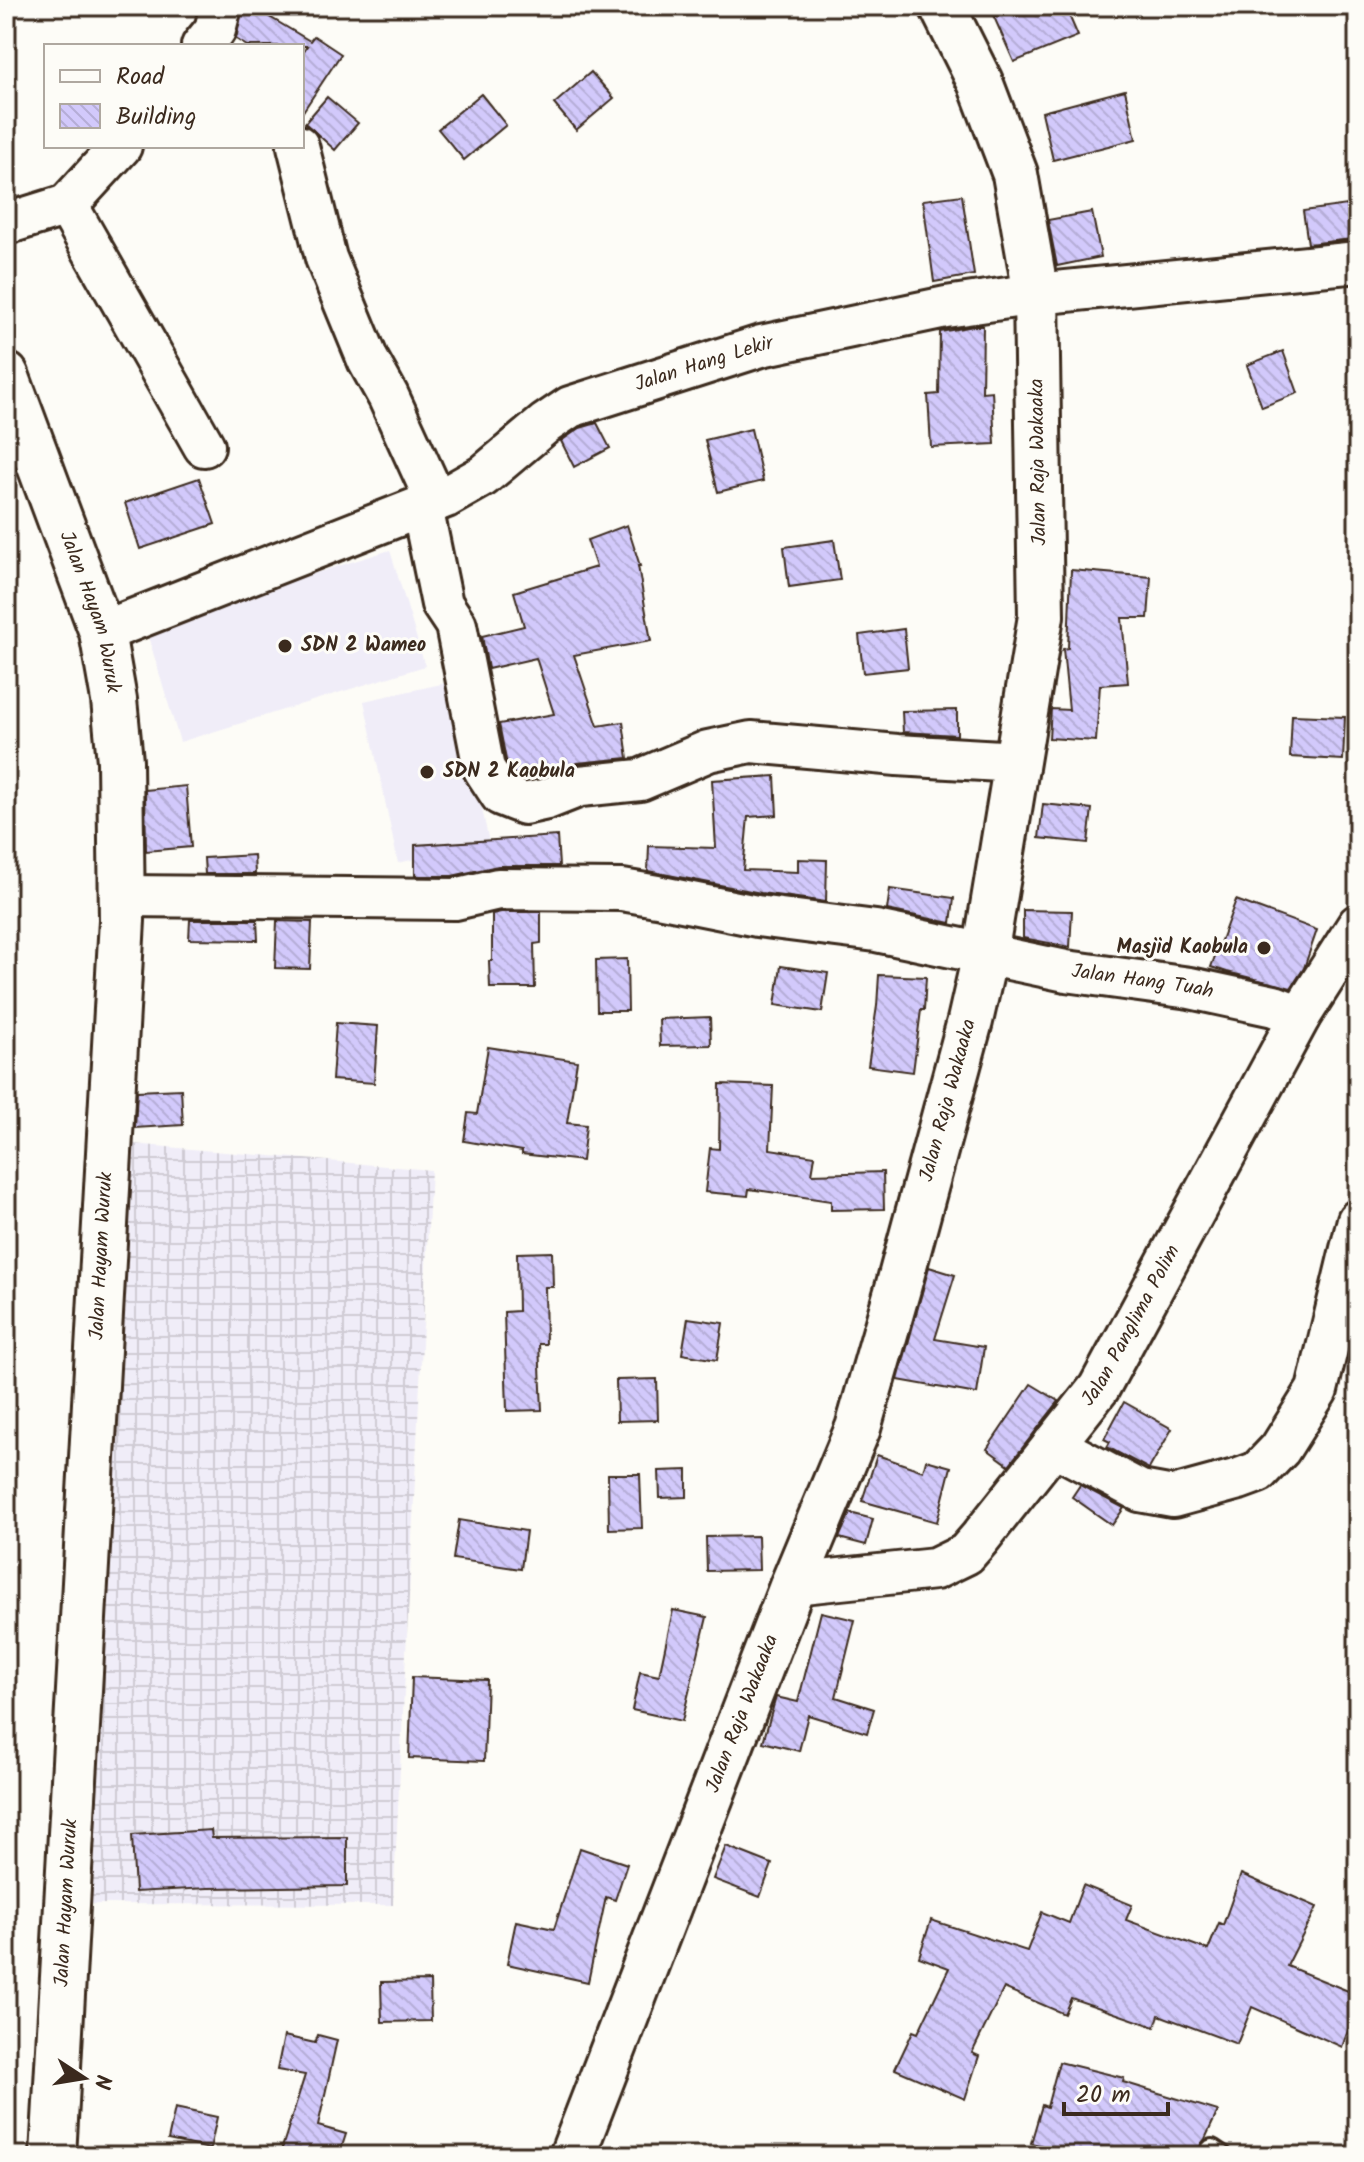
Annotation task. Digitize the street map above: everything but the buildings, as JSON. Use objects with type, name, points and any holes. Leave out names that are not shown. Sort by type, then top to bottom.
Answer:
[{"type":"street","name":"Jalan Raja Wakaaka","points":[[572,2156],[793,1584],[858,1428],[970,1021],[985,955],[1041,616],[1036,294],[1015,174],[980,82],[942,6]]},
{"type":"street","points":[[6,224],[67,205],[119,148]]},
{"type":"street","points":[[298,148],[326,258],[368,360],[388,396],[429,504],[442,604],[456,625],[484,769],[501,795],[524,804],[580,786],[640,780],[708,751],[751,742],[1018,762]]},
{"type":"street","points":[[67,205],[204,446]]},
{"type":"street","name":"Jalan Hang Lekir","points":[[102,632],[429,504],[483,476],[570,407],[761,346],[946,307],[1036,294],[1358,262]]},
{"type":"street","name":"Jalan Hayam Wuruk","points":[[6,375],[102,632],[114,700],[120,761],[122,896],[53,2156]]},
{"type":"street","name":"Jalan Hang Tuah","points":[[122,896],[455,899],[498,889],[622,890],[757,916],[876,931],[1066,971],[1190,988],[1274,1006],[1300,1016]]},
{"type":"street","name":"Jalan Panglima Polim","points":[[793,1584],[935,1569],[966,1554],[980,1538],[1099,1388],[1300,1016],[1358,925]]},
{"type":"street","points":[[1053,1445],[1140,1491],[1173,1497],[1258,1472],[1280,1449],[1317,1390],[1358,1220]]},
{"type":"shaded area","name":"SDN 2 Wameo","points":[[390,550],[425,666],[180,742],[145,626]]},
{"type":"shaded area","name":"SDN 2 Kaobula","points":[[455,681],[489,842],[398,863],[364,701]]},
{"type":"shaded area","points":[[121,1143],[431,1170],[393,1905],[79,1904]]},
{"type":"place","name":"SDN 2 Wameo","points":[[285,646]]},
{"type":"place","name":"SDN 2 Kaobula","points":[[427,772]]},
{"type":"place","name":"Masjid Kaobula","points":[[1264,948]]}]
